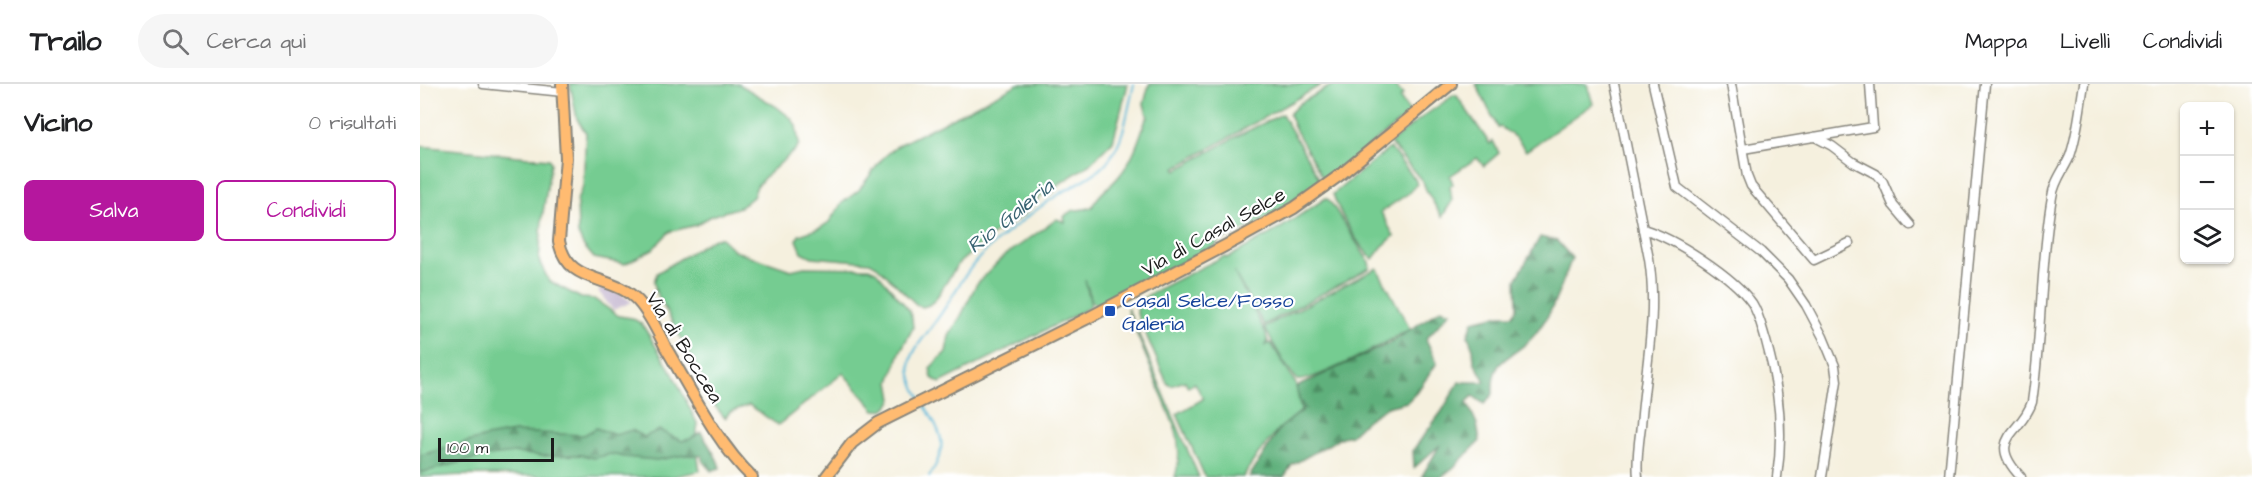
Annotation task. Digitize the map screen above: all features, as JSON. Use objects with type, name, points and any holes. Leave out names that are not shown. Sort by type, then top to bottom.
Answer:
[{"type":"main road","name":"Via di Casal Selce","points":[[826,477],[842,454],[858,438],[899,411],[1107,308],[1294,208],[1340,175],[1450,84]]},
{"type":"main road","name":"Via di Boccea","points":[[563,88],[566,158],[559,241],[562,254],[578,272],[621,288],[641,304],[714,428],[752,477]]},
{"type":"street","points":[[483,84],[563,88]]},
{"type":"street","points":[[1614,84],[1652,277],[1653,315],[1643,400],[1638,477]]},
{"type":"street","points":[[1653,84],[1677,187],[1761,252],[1784,275],[1809,310],[1827,346],[1837,378],[1822,477]]},
{"type":"street","points":[[1731,84],[1747,176],[1754,191],[1814,260],[1849,243]]},
{"type":"street","points":[[1743,148],[1873,126],[1870,84]]},
{"type":"street","points":[[1949,477],[1985,84]]},
{"type":"street","points":[[2021,477],[2007,458],[2005,444],[2009,434],[2026,415],[2032,402],[2044,255],[2052,194],[2072,148],[2084,84]]},
{"type":"street","points":[[1815,137],[1876,174],[1883,182],[1893,205],[1910,225]]},
{"type":"street","points":[[1643,229],[1663,235],[1706,263],[1734,284],[1754,306],[1770,355],[1779,400],[1781,432],[1777,477]]},
{"type":"shaded area","points":[[608,285],[632,302],[613,310],[598,291]]},
{"type":"green space","points":[[570,84],[739,84],[792,119],[796,126],[799,144],[757,186],[753,197],[740,207],[711,216],[696,225],[669,232],[653,249],[625,264],[594,258],[583,245],[578,234],[577,200],[583,186],[586,133],[577,119]]},
{"type":"green space","points":[[1018,84],[1128,84],[1113,141],[1089,165],[1059,184],[1052,193],[1042,195],[1022,216],[988,238],[958,264],[935,300],[929,305],[923,307],[917,305],[870,262],[812,257],[802,252],[797,240],[799,235],[820,228],[829,222],[842,203],[859,190],[882,159],[897,146]]},
{"type":"green space","points":[[1149,84],[1323,84],[1175,168],[1177,170],[1282,114],[1320,183],[1296,201],[1253,226],[1217,242],[1217,245],[1096,305],[1092,301],[1085,280],[1091,305],[1083,311],[940,383],[932,378],[930,368],[946,352],[949,336],[976,285],[1003,257],[1057,219],[1065,222],[1064,217],[1074,210],[1092,207],[1125,169],[1148,118],[1144,104]]},
{"type":"green space","points":[[1334,84],[1394,84],[1403,95],[1400,98],[1410,113],[1325,182],[1289,114],[1300,103]]},
{"type":"green space","points":[[1476,84],[1587,84],[1593,104],[1526,151],[1517,139],[1501,127],[1498,128]]},
{"type":"green space","points":[[1454,95],[1457,96],[1490,144],[1493,141],[1499,153],[1484,166],[1477,158],[1450,176],[1453,184],[1450,186],[1452,201],[1442,217],[1423,182],[1390,143]]},
{"type":"green space","points":[[420,146],[549,159],[551,163],[542,219],[539,261],[549,281],[581,298],[594,299],[619,316],[632,318],[642,324],[673,374],[698,425],[700,471],[670,477],[463,475],[420,477]]},
{"type":"green space","points":[[1390,148],[1417,184],[1409,193],[1381,212],[1394,236],[1373,259],[1350,229],[1333,194]]},
{"type":"green space","points":[[1326,198],[1369,262],[1370,268],[1264,325],[1234,272],[1266,334],[1268,342],[1264,346],[1271,343],[1296,384],[1301,411],[1279,429],[1243,477],[1205,477],[1177,414],[1203,399],[1195,383],[1188,387],[1185,381],[1171,386],[1167,383],[1137,314],[1138,302],[1224,256],[1227,258],[1279,229]]},
{"type":"green space","points":[[1540,237],[1557,241],[1572,258],[1549,314],[1530,340],[1498,366],[1493,382],[1493,394],[1484,404],[1473,396],[1467,402],[1477,424],[1480,441],[1441,477],[1422,476],[1440,445],[1414,468],[1413,450],[1442,411],[1459,382],[1485,382],[1474,361],[1473,349],[1468,336],[1473,321],[1499,315],[1513,315],[1517,308],[1516,280]]},
{"type":"green space","points":[[714,238],[721,238],[735,251],[791,270],[804,267],[869,268],[876,271],[910,311],[913,328],[900,352],[890,382],[893,399],[888,407],[884,410],[875,410],[843,373],[778,425],[749,405],[730,412],[725,418],[709,399],[709,390],[656,292],[654,282],[657,273]]},
{"type":"green space","points":[[1377,268],[1410,329],[1335,368],[1319,375],[1297,380],[1264,327]]},
{"type":"green space","points":[[1128,309],[1199,477],[1175,477],[1179,453],[1175,428]]},
{"type":"green space","points":[[1441,309],[1450,312],[1426,339],[1437,363],[1417,392],[1407,402],[1387,407],[1368,419],[1351,435],[1342,437],[1292,465],[1284,477],[1249,477],[1280,428],[1302,411],[1296,387],[1392,342]]},
{"type":"green space","points":[[596,428],[615,435],[632,430],[644,437],[659,430],[682,441],[701,432],[720,468],[711,471],[704,463],[702,456],[685,455],[657,460],[611,454],[594,458],[581,455],[542,456],[515,453],[481,457],[420,473],[420,455],[486,437],[514,432],[584,435]]},
{"type":"waterway","name":"Rio Galeria","points":[[921,399],[914,385],[910,364],[916,348],[967,273],[989,248],[1031,214],[1093,174],[1110,158],[1123,132],[1134,84]]},
{"type":"waterway","name":"Rio Galeria","points":[[924,404],[941,440],[940,456],[929,477]]},
{"type":"place","name":"Casal Selce/Fosso Galeria","points":[[1110,311]]}]
